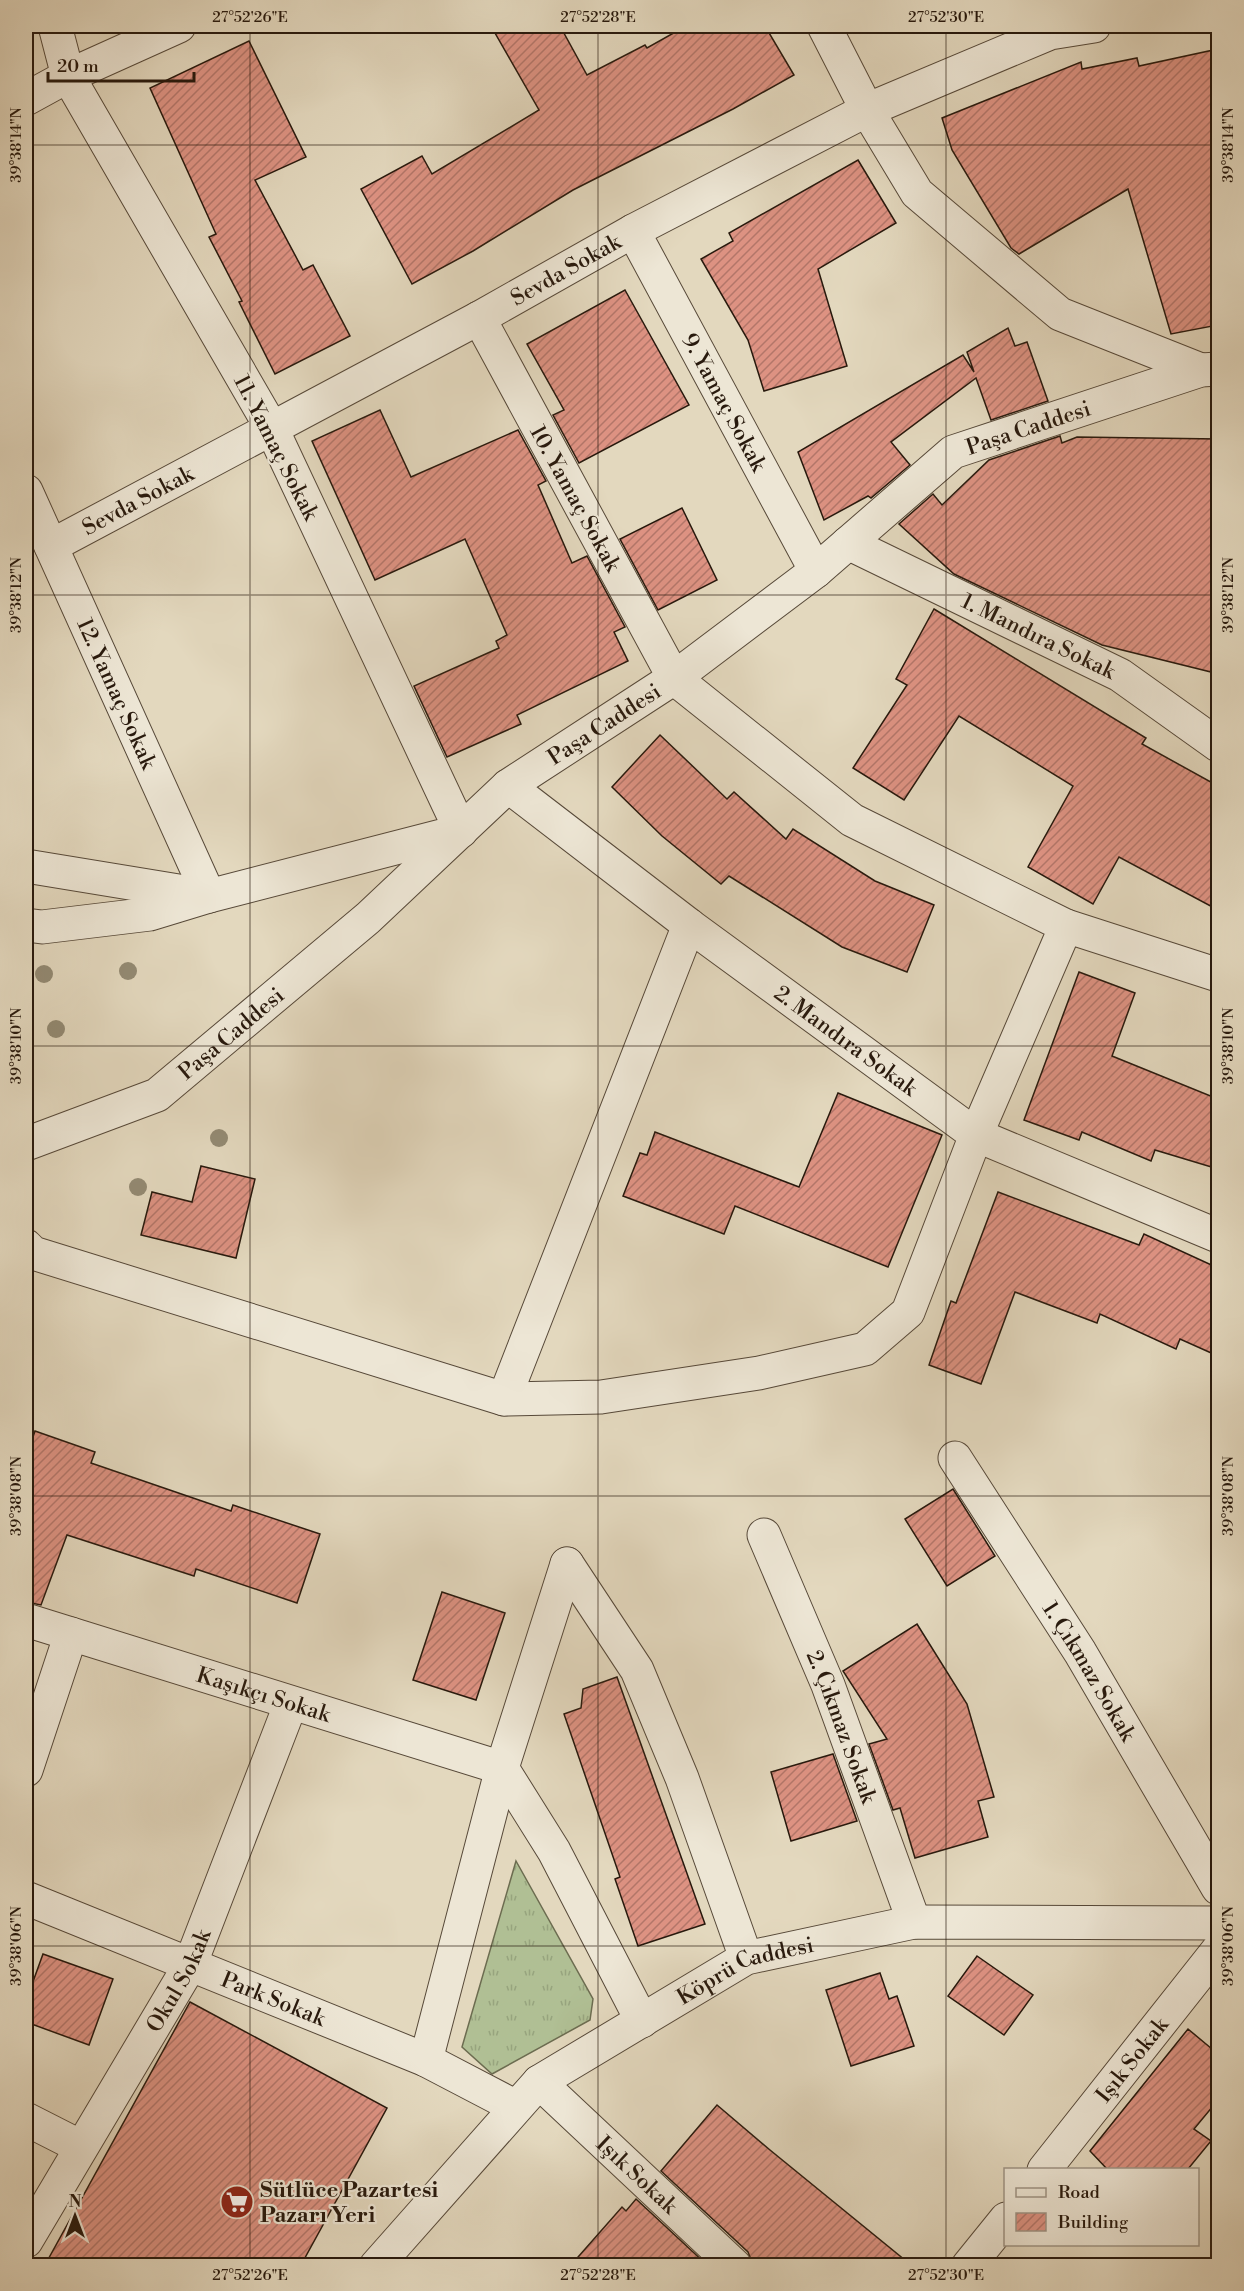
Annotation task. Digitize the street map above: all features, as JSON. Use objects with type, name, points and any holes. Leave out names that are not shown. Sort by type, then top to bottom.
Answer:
[{"type":"street","name":"11. Yamaç Sokak","points":[[55,26],[68,76],[271,427],[461,831]]},
{"type":"street","points":[[26,99],[68,76],[178,26]]},
{"type":"street","points":[[824,26],[867,110],[917,193],[1060,315],[1210,370]]},
{"type":"street","name":"Sevda Sokak","points":[[51,546],[479,318],[633,231],[867,110],[1050,33],[1094,26]]},
{"type":"street","name":"9. Yamaç Sokak","points":[[633,231],[816,571]]},
{"type":"street","name":"10. Yamaç Sokak","points":[[479,318],[674,678]]},
{"type":"street","name":"Paşa Caddesi","points":[[26,1144],[157,1095],[368,918],[508,786],[674,678],[816,571],[953,452],[1210,370]]},
{"type":"street","name":"12. Yamaç Sokak","points":[[26,491],[208,896]]},
{"type":"street","name":"1. Mandıra Sokak","points":[[848,543],[1120,675],[1218,745]]},
{"type":"street","points":[[674,678],[852,820],[1066,927],[1217,971]]},
{"type":"street","name":"2. Mandıra Sokak","points":[[508,786],[689,925],[976,1135],[1218,1236]]},
{"type":"street","points":[[26,925],[42,927],[150,914],[208,896],[461,831]]},
{"type":"street","points":[[26,866],[208,896]]},
{"type":"street","points":[[504,1399],[689,925]]},
{"type":"street","points":[[26,1246],[33,1253],[504,1399],[602,1397],[759,1373],[865,1349],[908,1312],[976,1135],[1066,927]]},
{"type":"street","name":"1. Çıkmaz Sokak","points":[[955,1458],[1080,1652],[1218,1888]]},
{"type":"street","name":"2. Çıkmaz Sokak","points":[[764,1535],[828,1685],[914,1922]]},
{"type":"street","points":[[426,2060],[502,1768],[567,1564],[637,1670],[682,1778],[746,1958]]},
{"type":"street","name":"Kaşıkçı Sokak","points":[[26,1620],[502,1768]]},
{"type":"street","points":[[26,1770],[71,1634]]},
{"type":"street","name":"Okul Sokak","points":[[26,2241],[190,1965],[291,1703]]},
{"type":"street","points":[[502,1768],[554,1851],[642,2021]]},
{"type":"street","name":"Park Sokak","points":[[26,1898],[426,2060],[516,2107]]},
{"type":"street","name":"Köprü Caddesi","points":[[376,2265],[539,2082],[746,1958],[914,1922],[1218,1923]]},
{"type":"street","name":"Işık Sokak","points":[[1045,2168],[1218,1950]]},
{"type":"street","name":"Işık Sokak","points":[[539,2082],[735,2265]]},
{"type":"street","points":[[26,2119],[81,2147]]},
{"type":"street","points":[[968,2265],[1004,2219]]},
{"type":"green space","points":[[516,1861],[593,1999],[590,2020],[492,2074],[462,2047]]},
{"type":"building","points":[[491,26],[560,26],[587,75],[645,45],[647,48],[686,26],[765,26],[794,75],[733,109],[573,190],[473,251],[412,284],[361,189],[422,156],[432,174],[539,110]]},
{"type":"building","points":[[249,41],[306,157],[255,180],[303,270],[313,265],[350,336],[275,374],[239,302],[242,301],[209,237],[216,234],[150,88]]},
{"type":"building","points":[[1218,49],[1218,325],[1171,334],[1128,189],[1019,254],[1011,248],[952,150],[942,118],[1081,62],[1082,69],[1137,58],[1139,66]]},
{"type":"building","points":[[858,160],[896,223],[818,269],[847,366],[764,391],[748,340],[701,259],[733,241],[729,233]]},
{"type":"building","points":[[625,290],[689,405],[579,463],[553,415],[564,410],[527,344]]},
{"type":"building","points":[[1008,328],[1015,346],[1027,342],[1048,401],[991,420],[976,378],[891,442],[910,465],[871,498],[868,496],[824,520],[798,452],[963,355],[974,372],[967,352]]},
{"type":"building","points":[[380,410],[411,477],[518,430],[546,481],[538,485],[572,563],[587,556],[625,627],[614,632],[628,661],[517,715],[521,724],[447,757],[414,686],[499,648],[496,641],[507,635],[465,539],[375,580],[312,441]]},
{"type":"building","points":[[1060,436],[1062,443],[1077,437],[1218,439],[1218,633],[1211,672],[1102,645],[954,574],[899,524],[933,494],[942,505],[989,460]]},
{"type":"building","points":[[682,508],[717,580],[658,610],[620,539]]},
{"type":"building","points":[[934,609],[1146,738],[1142,744],[1218,786],[1218,910],[1119,857],[1093,904],[1028,867],[1073,786],[959,716],[904,800],[853,768],[907,685],[896,679]]},
{"type":"building","points":[[660,735],[727,799],[734,792],[786,839],[793,829],[875,881],[934,905],[907,972],[842,947],[729,876],[721,884],[662,836],[612,787]]},
{"type":"building","points":[[1079,972],[1135,993],[1112,1056],[1218,1099],[1218,1169],[1155,1150],[1151,1161],[1082,1132],[1079,1140],[1024,1120]]},
{"type":"building","points":[[838,1093],[942,1135],[888,1267],[735,1206],[724,1234],[623,1196],[640,1153],[647,1155],[655,1132],[799,1187]]},
{"type":"building","points":[[201,1166],[255,1179],[236,1258],[141,1235],[152,1192],[192,1202]]},
{"type":"building","points":[[998,1192],[1139,1245],[1144,1234],[1218,1268],[1218,1356],[1180,1339],[1176,1349],[1100,1314],[1097,1323],[1015,1292],[981,1384],[929,1365],[951,1301],[956,1303]]},
{"type":"building","points":[[35,1431],[95,1452],[91,1463],[231,1511],[233,1505],[320,1534],[297,1603],[196,1569],[194,1576],[67,1535],[41,1605],[26,1602],[26,1457]]},
{"type":"building","points":[[953,1489],[995,1556],[947,1586],[905,1519]]},
{"type":"building","points":[[442,1592],[505,1613],[476,1700],[413,1680]]},
{"type":"building","points":[[917,1624],[967,1704],[994,1797],[978,1801],[988,1837],[915,1858],[900,1808],[893,1810],[869,1744],[887,1739],[843,1671]]},
{"type":"building","points":[[617,1677],[705,1924],[638,1946],[615,1879],[620,1877],[564,1714],[581,1708],[583,1689]]},
{"type":"building","points":[[833,1754],[857,1821],[791,1841],[771,1772]]},
{"type":"building","points":[[43,1954],[113,1979],[89,2045],[26,2022],[26,2001]]},
{"type":"building","points":[[977,1956],[1033,1995],[1004,2035],[948,1996]]},
{"type":"building","points":[[880,1973],[889,1999],[897,1996],[914,2046],[851,2066],[826,1990]]},
{"type":"building","points":[[190,2002],[387,2108],[301,2265],[45,2265]]},
{"type":"building","points":[[1188,2029],[1218,2054],[1218,2100],[1194,2129],[1211,2141],[1189,2168],[1106,2168],[1090,2151]]},
{"type":"building","points":[[717,2105],[911,2265],[753,2265],[748,2252],[661,2171]]},
{"type":"building","points":[[636,2199],[707,2265],[571,2265],[622,2207],[626,2211]]},
{"type":"place","name":"Sütlüce Pazartesi Pazarı Yeri","points":[[237,2202]]}]
